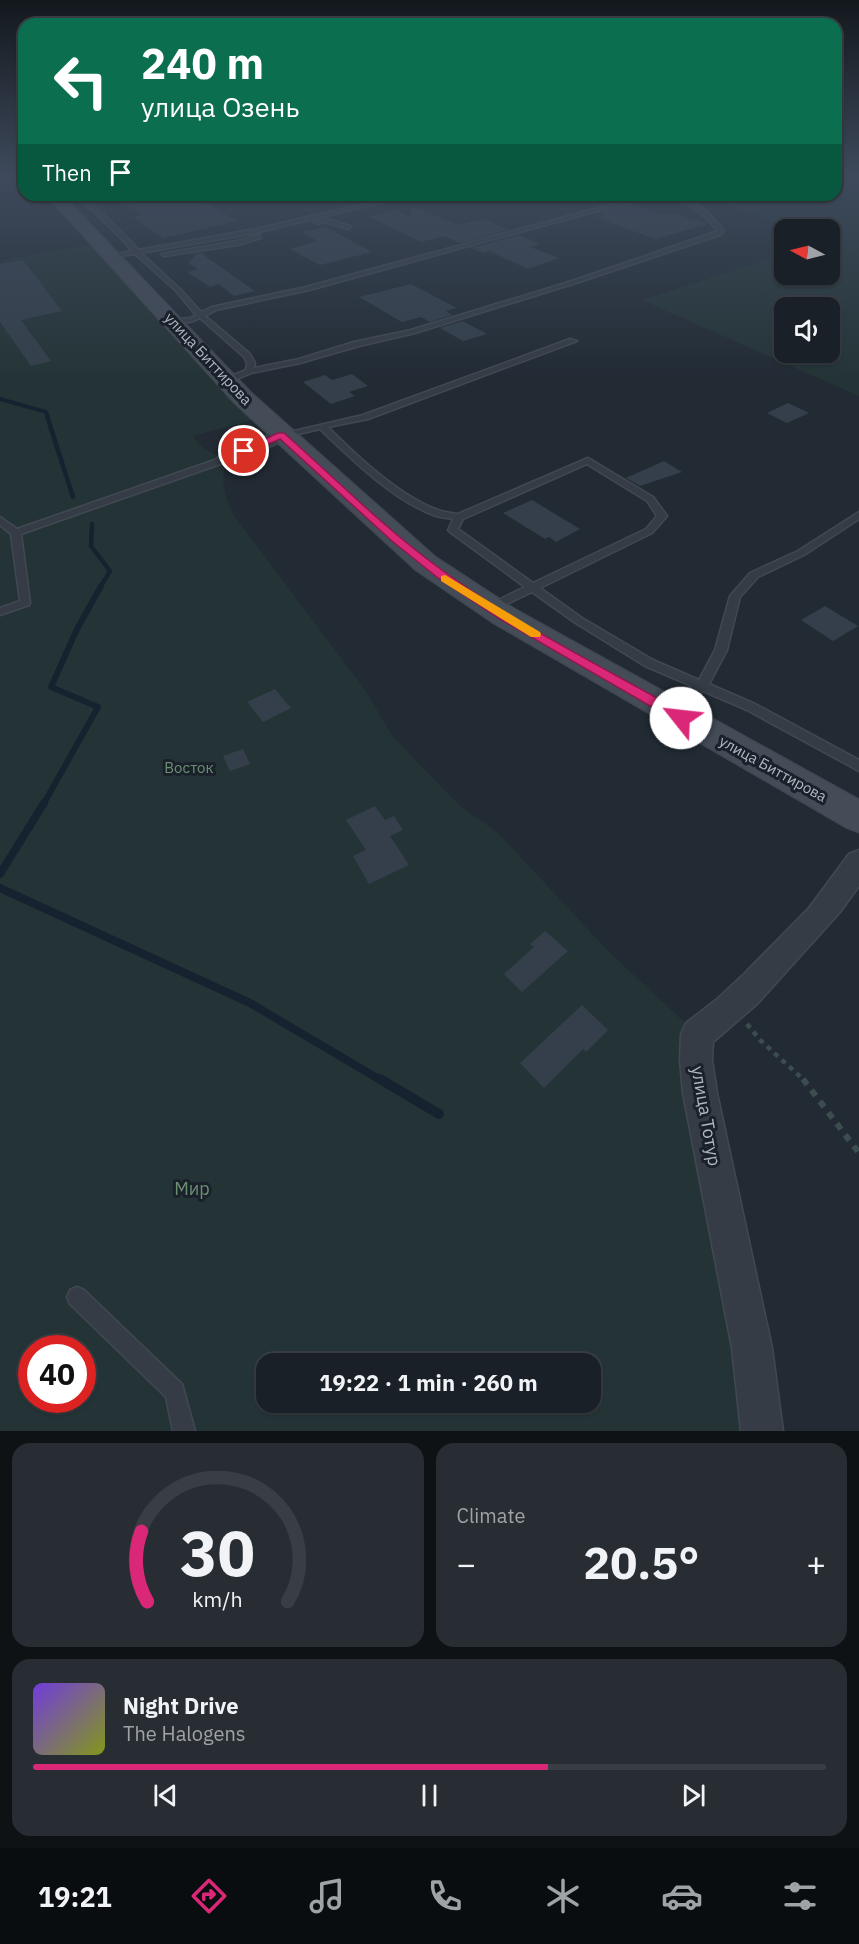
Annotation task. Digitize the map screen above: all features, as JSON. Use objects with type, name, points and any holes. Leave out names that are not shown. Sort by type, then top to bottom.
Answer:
[{"type":"street","name":"улица Биттирова","points":[[101,244],[173,321],[238,376],[281,435],[425,563],[490,608],[662,708],[859,817]]},
{"type":"street","points":[[226,459],[281,435]]},
{"type":"street","name":"улица Тотур","points":[[762,1431],[752,1348],[696,1060],[697,1034],[733,1007],[800,939],[848,880],[859,862]]},
{"type":"lane","points":[[129,244],[178,290],[201,316],[247,356],[251,363],[238,376]]},
{"type":"lane","points":[[113,256],[177,244]]},
{"type":"lane","points":[[137,253],[156,255],[233,244]]},
{"type":"lane","points":[[173,321],[201,316],[214,308],[307,289],[473,244]]},
{"type":"lane","points":[[238,376],[402,335],[689,244]]},
{"type":"lane","points":[[281,435],[388,410],[573,341]]},
{"type":"lane","points":[[323,427],[362,465],[417,504],[435,513],[459,517],[588,461],[650,499],[663,516],[649,531],[490,608]]},
{"type":"lane","points":[[16,533],[226,459]]},
{"type":"lane","points":[[662,708],[702,686],[721,650],[735,596],[754,575],[801,553],[859,515]]},
{"type":"lane","points":[[459,517],[453,530],[578,620],[649,663],[751,707],[859,766]]},
{"type":"lane","points":[[0,520],[16,533],[25,603],[0,612]]},
{"type":"lane","points":[[77,1297],[175,1391],[184,1431]]},
{"type":"path","points":[[733,1007],[760,1040],[810,1085],[859,1153]]},
{"type":"green space","name":"Восток","points":[[102,244],[263,417],[193,436],[207,451],[226,459],[224,489],[235,517],[363,687],[393,737],[459,805],[498,833],[609,952],[697,1034],[762,1431],[0,1431],[0,260]]},
{"type":"green space","points":[[840,244],[859,244],[859,396],[784,363],[840,363],[840,297],[774,297],[774,358],[642,300],[774,257],[774,285],[840,285]]},
{"type":"building","points":[[308,244],[357,244],[372,252],[320,265],[290,249]]},
{"type":"building","points":[[487,244],[539,244],[530,247],[559,258],[528,269],[489,251],[483,253],[471,248]]},
{"type":"building","points":[[201,253],[255,291],[234,296],[219,284],[210,287],[187,272],[198,269],[189,263],[196,254]]},
{"type":"building","points":[[23,260],[62,311],[21,320],[51,361],[31,366],[0,322],[0,264]]},
{"type":"building","points":[[411,284],[457,308],[446,311],[452,315],[430,322],[421,317],[402,322],[359,297]]},
{"type":"building","points":[[463,321],[487,334],[463,341],[440,328]]},
{"type":"building","points":[[352,374],[368,386],[349,392],[355,396],[331,404],[303,382],[325,375],[332,380]]},
{"type":"building","points":[[788,403],[809,413],[787,423],[767,413]]},
{"type":"building","points":[[664,461],[682,472],[640,486],[626,478]]},
{"type":"building","points":[[532,500],[580,529],[556,542],[549,537],[545,539],[503,513]]},
{"type":"building","points":[[825,606],[858,626],[833,641],[801,620]]},
{"type":"building","points":[[275,689],[291,708],[263,722],[247,702]]},
{"type":"building","points":[[243,749],[250,764],[230,771],[223,756]]},
{"type":"building","points":[[375,806],[385,820],[394,816],[403,830],[390,836],[409,865],[369,884],[353,856],[366,850],[346,820]]},
{"type":"building","points":[[545,931],[568,951],[522,992],[504,974],[534,947],[530,944]]},
{"type":"building","points":[[582,1005],[608,1030],[586,1052],[583,1049],[544,1088],[520,1063]]},
{"type":"waterway","points":[[0,399],[46,412],[48,417]]},
{"type":"waterway","points":[[47,416],[73,497]]},
{"type":"waterway","points":[[92,524],[91,546],[110,571],[100,588]]},
{"type":"waterway","points":[[43,805],[98,707],[51,687],[77,629],[101,586]]},
{"type":"waterway","points":[[0,874],[44,803]]},
{"type":"waterway","points":[[0,888],[250,1003],[382,1081]]},
{"type":"waterway","points":[[380,1079],[439,1114]]},
{"type":"slow traffic","points":[[445,578],[480,602],[535,634]]},
{"type":"route","points":[[244,451],[281,435],[396,539],[442,576],[480,602],[681,718]]},
{"type":"park label","name":"Мир","points":[[192,1189]]}]
